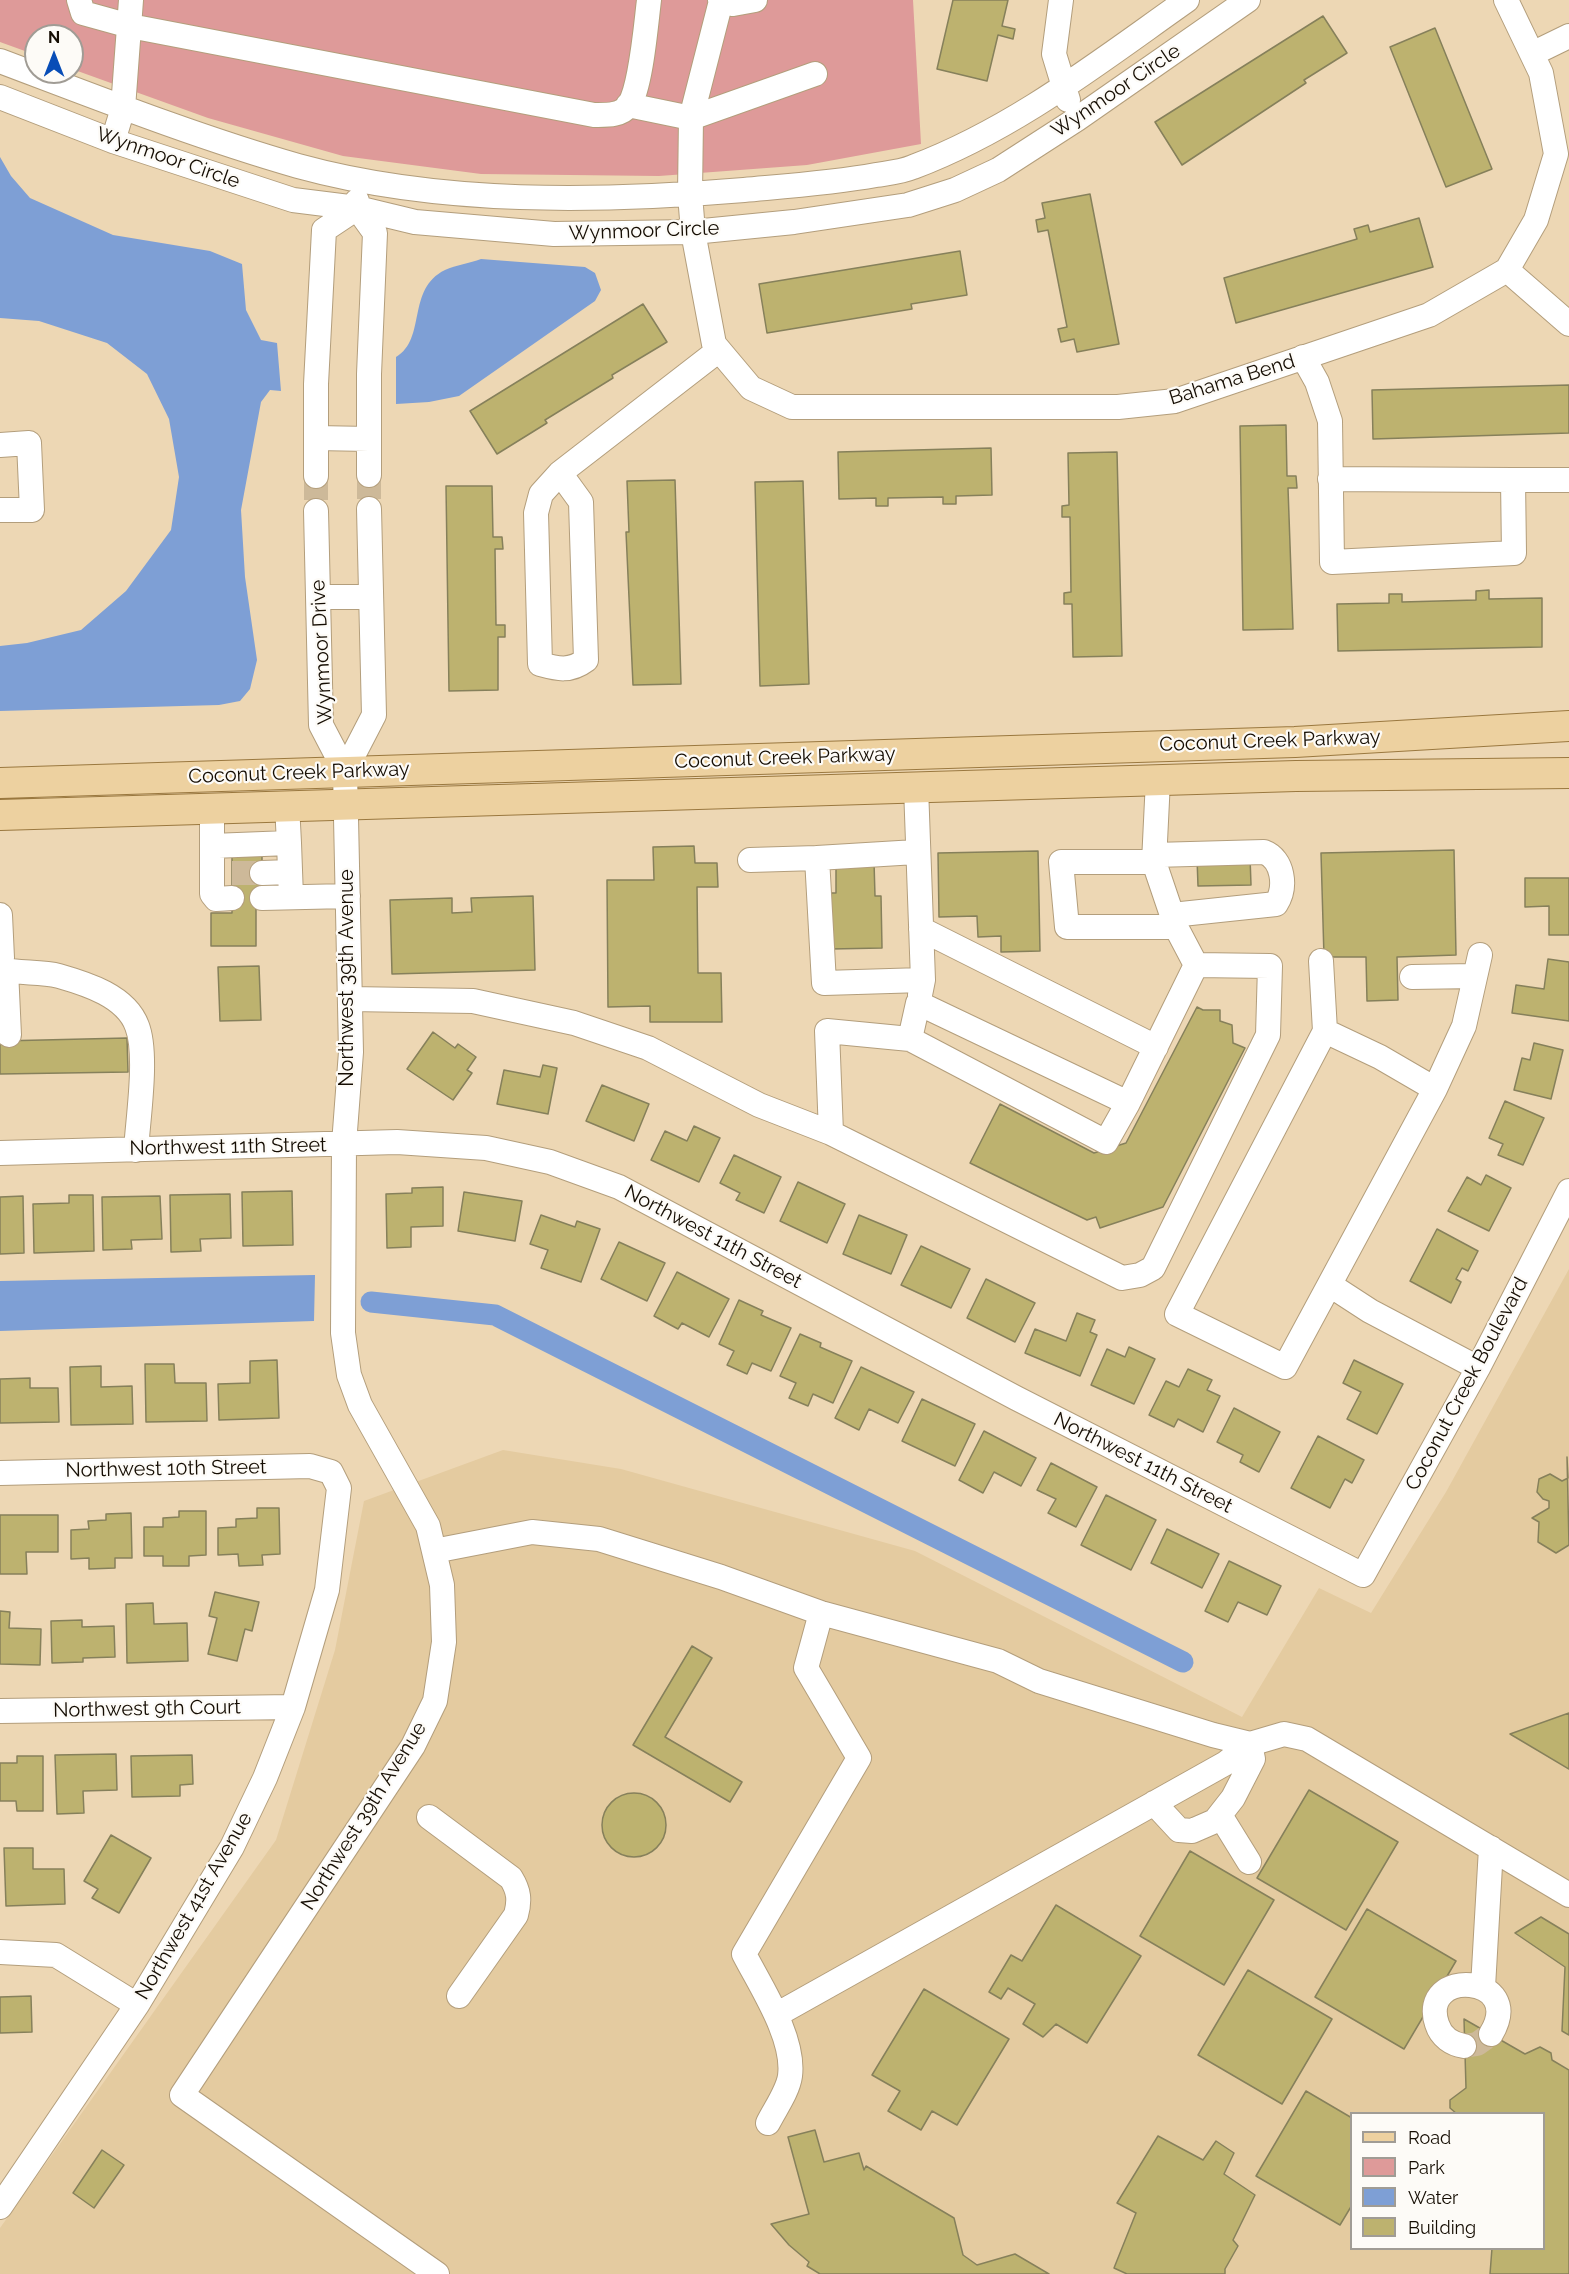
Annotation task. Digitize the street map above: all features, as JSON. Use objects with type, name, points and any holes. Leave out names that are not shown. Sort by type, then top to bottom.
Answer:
[{"type":"main road","name":"Coconut Creek Parkway","points":[[0,783],[1187,745],[1569,726]]},
{"type":"main road","points":[[916,787],[952,768],[1148,762],[1187,745]]},
{"type":"main road","name":"Coconut Creek Parkway","points":[[0,815],[1158,780],[1569,773]]},
{"type":"street","points":[[79,0],[83,13],[130,26],[594,115],[617,114],[628,105],[636,81],[650,0]]},
{"type":"street","points":[[113,141],[123,108],[131,0]]},
{"type":"street","points":[[721,0],[733,4],[755,0]]},
{"type":"street","name":"Bahama Bend","points":[[721,0],[691,118],[690,194],[693,232],[714,344],[751,388],[792,407],[1118,407],[1174,401],[1429,315],[1507,270],[1536,220],[1556,153],[1541,73],[1506,0]]},
{"type":"street","points":[[1061,0],[1054,54],[1063,88],[1077,119]]},
{"type":"street","name":"Wynmoor Circle","points":[[0,61],[123,108],[300,166],[357,178],[412,188],[553,198],[690,194],[840,181],[908,169],[973,143],[1063,88],[1187,0]]},
{"type":"street","name":"Wynmoor Circle","points":[[0,97],[113,141],[293,200],[357,208],[415,222],[554,234],[693,232],[794,222],[908,205],[955,190],[998,170],[1077,119],[1248,0]]},
{"type":"street","points":[[1533,54],[1569,36]]},
{"type":"street","points":[[628,105],[691,118],[815,74]]},
{"type":"street","points":[[357,178],[357,208],[375,233],[369,475]]},
{"type":"street","points":[[316,476],[324,230],[357,208]]},
{"type":"street","points":[[1507,270],[1569,324]]},
{"type":"street","points":[[560,473],[581,502],[585,660],[575,668],[558,669],[540,664],[536,513],[541,494],[560,473],[719,350]]},
{"type":"street","points":[[1303,357],[1317,382],[1330,421],[1332,562],[1514,552],[1513,480]]},
{"type":"street","points":[[316,438],[369,439]]},
{"type":"street","points":[[0,445],[29,443],[32,510],[0,510]]},
{"type":"street","points":[[1330,479],[1569,480]]},
{"type":"street","name":"Wynmoor Drive","points":[[345,771],[374,716],[369,509]]},
{"type":"street","name":"Wynmoor Drive","points":[[316,511],[321,725],[345,771]]},
{"type":"street","points":[[318,597],[371,597]]},
{"type":"street","name":"Northwest 39th Avenue","points":[[345,771],[351,1052],[344,1144],[343,1333],[349,1375],[360,1406],[428,1526],[442,1585],[444,1642],[435,1701],[412,1746],[182,2095],[437,2274]]},
{"type":"street","points":[[1158,780],[1154,859],[1174,921],[1196,965]]},
{"type":"street","points":[[910,1039],[921,992],[916,787]]},
{"type":"street","points":[[287,805],[291,897]]},
{"type":"street","points":[[212,808],[212,846],[222,874],[212,894],[216,898],[232,898]]},
{"type":"street","points":[[212,846],[289,843]]},
{"type":"street","points":[[750,860],[916,852]]},
{"type":"street","points":[[1264,852],[1273,855],[1280,867],[1282,891],[1276,904],[1174,921],[1067,927],[1061,862],[1154,859],[1264,852]]},
{"type":"street","points":[[817,858],[824,983],[921,992],[1128,1103]]},
{"type":"street","points":[[262,873],[290,872]]},
{"type":"street","points":[[262,898],[348,896]]},
{"type":"street","points":[[0,915],[2,966],[9,1035]]},
{"type":"street","points":[[921,929],[1156,1047]]},
{"type":"street","points":[[1321,961],[1325,1031],[1177,1314],[1286,1367],[1436,1089],[1464,1026],[1477,965],[1412,977]]},
{"type":"street","points":[[831,1133],[827,1031],[910,1039],[1107,1142],[1196,965]]},
{"type":"street","points":[[350,999],[473,1001],[574,1023],[648,1048],[759,1105],[831,1133],[1122,1278],[1140,1275],[1153,1268],[1268,1035],[1270,966],[1196,965]]},
{"type":"street","points":[[2,966],[57,975],[86,985],[112,996],[130,1013],[138,1027],[141,1064],[136,1150]]},
{"type":"street","points":[[1325,1031],[1380,1057],[1436,1089]]},
{"type":"street","name":"Northwest 11th Street","points":[[0,1153],[397,1142],[486,1148],[550,1162],[619,1186],[1016,1398],[1363,1575]]},
{"type":"street","name":"Coconut Creek Boulevard","points":[[1363,1575],[1478,1368],[1569,1191]]},
{"type":"street","points":[[1330,1285],[1370,1311],[1478,1368]]},
{"type":"street","name":"Northwest 10th Street","points":[[0,1473],[310,1466],[331,1472]]},
{"type":"street","name":"Northwest 41st Avenue","points":[[0,2207],[137,2005],[232,1847],[265,1778],[293,1707],[327,1590],[339,1488],[331,1472]]},
{"type":"street","points":[[434,1551],[532,1532],[598,1539],[721,1577],[821,1613],[998,1661],[1039,1681],[1213,1735],[1250,1744]]},
{"type":"street","points":[[768,2123],[790,2078],[790,2059],[776,2015],[744,1954],[859,1758],[806,1668],[821,1613]]},
{"type":"street","name":"Northwest 9th Court","points":[[0,1711],[293,1707]]},
{"type":"street","points":[[776,2015],[1226,1763],[1250,1744],[1284,1734],[1307,1739],[1569,1895]]},
{"type":"street","points":[[1154,1803],[1179,1830],[1192,1831],[1215,1821],[1233,1798],[1253,1759],[1250,1744]]},
{"type":"street","points":[[1220,1815],[1250,1862]]},
{"type":"street","points":[[429,1817],[511,1878],[518,1890],[519,1903],[516,1915],[459,1996]]},
{"type":"street","points":[[1483,1987],[1491,1848]]},
{"type":"street","points":[[0,1952],[56,1955],[137,2005]]},
{"type":"street","points":[[1464,2046],[1448,2040],[1441,2033],[1435,2012],[1443,1993],[1462,1983],[1483,1987],[1491,1994],[1498,2012],[1497,2022],[1491,2034]]},
{"type":"shaded area","points":[[1569,1269],[1569,2274],[0,2274],[0,2228],[276,1840],[335,1650],[364,1501],[503,1450],[621,1469],[915,1551],[1242,1717],[1319,1588],[1371,1613],[1446,1492]]},
{"type":"green space","points":[[0,0],[913,0],[921,144],[807,165],[659,176],[481,174],[343,156],[208,118],[84,73],[84,24],[24,24],[24,51],[0,42]]},
{"type":"water","points":[[0,157],[11,176],[30,198],[113,235],[210,251],[242,264],[246,310],[261,340],[277,343],[281,391],[270,390],[261,402],[241,510],[245,577],[257,660],[250,689],[240,701],[219,705],[0,711],[0,646],[27,643],[81,630],[126,591],[171,530],[179,477],[169,419],[147,374],[107,343],[39,321],[0,318]]},
{"type":"water","points":[[481,259],[585,267],[595,273],[601,290],[595,301],[459,396],[429,402],[396,404],[396,357],[405,349],[411,338],[425,289],[433,278],[445,270]]},
{"type":"water","points":[[315,1275],[314,1321],[0,1331],[0,1281]]},
{"type":"building","points":[[953,0],[1008,0],[1002,26],[1015,29],[1013,39],[998,35],[987,81],[937,69]]},
{"type":"building","points":[[1323,16],[1347,53],[1304,80],[1306,83],[1182,165],[1155,122]]},
{"type":"building","points":[[1435,28],[1492,169],[1446,187],[1390,47]]},
{"type":"building","points":[[1090,194],[1119,344],[1077,352],[1074,339],[1061,342],[1058,329],[1067,327],[1048,230],[1038,232],[1036,220],[1045,218],[1042,203]]},
{"type":"building","points":[[1419,218],[1433,267],[1236,323],[1224,278],[1357,239],[1354,229],[1368,225],[1370,232]]},
{"type":"building","points":[[960,251],[967,295],[911,304],[912,309],[767,333],[759,284]]},
{"type":"building","points":[[643,304],[667,342],[612,375],[613,378],[545,420],[547,423],[497,454],[470,411]]},
{"type":"building","points":[[1569,385],[1569,433],[1373,439],[1372,390]]},
{"type":"building","points":[[1286,425],[1287,476],[1296,476],[1297,488],[1288,488],[1293,629],[1243,630],[1240,426]]},
{"type":"building","points":[[991,448],[992,495],[956,496],[956,504],[943,504],[943,497],[888,498],[888,506],[876,506],[876,498],[839,499],[838,452]]},
{"type":"building","points":[[1117,452],[1122,656],[1073,657],[1072,604],[1064,604],[1064,593],[1071,592],[1070,517],[1062,517],[1062,506],[1069,505],[1068,453]]},
{"type":"building","points":[[675,480],[681,684],[633,685],[626,532],[629,532],[627,481]]},
{"type":"building","points":[[803,481],[809,684],[760,686],[755,482]]},
{"type":"building","points":[[446,486],[492,486],[493,537],[502,537],[503,549],[495,549],[496,625],[505,625],[505,637],[498,637],[498,690],[449,691]]},
{"type":"building","points":[[1489,590],[1489,599],[1542,598],[1542,647],[1338,651],[1337,604],[1389,603],[1389,594],[1402,594],[1402,602],[1476,600],[1476,591]]},
{"type":"building","points":[[694,846],[695,863],[717,863],[718,887],[697,887],[698,973],[721,973],[722,1022],[650,1022],[650,1006],[608,1007],[607,880],[654,880],[653,847]]},
{"type":"building","points":[[232,847],[262,847],[262,908],[256,908],[256,946],[211,946],[211,913],[232,913]]},
{"type":"building","points":[[1454,850],[1456,955],[1397,957],[1398,1000],[1367,1001],[1366,957],[1324,957],[1321,853]]},
{"type":"building","points":[[1038,851],[1040,951],[1001,952],[1001,936],[978,937],[977,916],[939,917],[938,853]]},
{"type":"building","points":[[1250,857],[1251,885],[1198,886],[1197,858]]},
{"type":"building","points":[[874,862],[875,896],[881,896],[882,948],[831,949],[830,893],[836,893],[836,863]]},
{"type":"building","points":[[1525,878],[1569,878],[1569,935],[1549,935],[1549,906],[1525,907]]},
{"type":"building","points":[[533,896],[535,970],[392,974],[390,900],[452,898],[452,913],[472,912],[471,898]]},
{"type":"building","points":[[1548,959],[1569,962],[1569,1021],[1512,1013],[1516,985],[1544,989]]},
{"type":"building","points":[[259,966],[261,1020],[220,1021],[218,967]]},
{"type":"building","points":[[1197,1007],[1203,1010],[1220,1010],[1220,1021],[1232,1025],[1233,1043],[1245,1048],[1163,1207],[1100,1228],[1096,1217],[1087,1220],[970,1163],[1000,1104],[1094,1153],[1126,1143]]},
{"type":"building","points":[[433,1032],[455,1048],[458,1044],[476,1057],[467,1070],[472,1073],[453,1100],[407,1069]]},
{"type":"building","points":[[127,1038],[128,1072],[0,1074],[0,1041]]},
{"type":"building","points":[[1534,1043],[1563,1050],[1551,1099],[1514,1090],[1522,1058],[1530,1060]]},
{"type":"building","points":[[543,1065],[557,1068],[548,1114],[497,1104],[504,1070],[540,1077]]},
{"type":"building","points":[[602,1085],[649,1104],[634,1141],[586,1121]]},
{"type":"building","points":[[1505,1101],[1544,1118],[1523,1165],[1498,1155],[1503,1144],[1489,1138]]},
{"type":"building","points":[[694,1126],[720,1138],[699,1182],[651,1160],[665,1131],[687,1141]]},
{"type":"building","points":[[734,1155],[781,1177],[764,1213],[736,1200],[740,1193],[720,1183]]},
{"type":"building","points":[[1486,1175],[1511,1188],[1489,1231],[1448,1211],[1467,1177],[1481,1185]]},
{"type":"building","points":[[798,1182],[845,1204],[827,1243],[780,1221]]},
{"type":"building","points":[[443,1187],[443,1226],[411,1227],[411,1247],[387,1248],[386,1194],[412,1193],[412,1188]]},
{"type":"building","points":[[292,1191],[293,1245],[243,1246],[242,1192]]},
{"type":"building","points":[[464,1192],[522,1201],[515,1241],[458,1231]]},
{"type":"building","points":[[230,1194],[231,1238],[200,1239],[201,1251],[171,1252],[170,1195]]},
{"type":"building","points":[[69,1195],[93,1195],[94,1251],[34,1253],[33,1204],[69,1203]]},
{"type":"building","points":[[23,1196],[24,1253],[0,1254],[0,1197]]},
{"type":"building","points":[[160,1196],[162,1239],[131,1240],[132,1249],[103,1250],[102,1197]]},
{"type":"building","points":[[541,1215],[575,1227],[577,1221],[600,1229],[581,1282],[541,1268],[548,1250],[530,1244]]},
{"type":"building","points":[[859,1215],[907,1235],[891,1274],[843,1254]]},
{"type":"building","points":[[1437,1229],[1478,1251],[1468,1271],[1462,1268],[1456,1279],[1461,1282],[1451,1303],[1410,1281]]},
{"type":"building","points":[[619,1242],[665,1263],[647,1301],[601,1279]]},
{"type":"building","points":[[921,1246],[970,1269],[951,1308],[901,1285]]},
{"type":"building","points":[[677,1272],[729,1299],[709,1337],[682,1323],[678,1329],[654,1316]]},
{"type":"building","points":[[986,1279],[1035,1303],[1015,1342],[967,1318]]},
{"type":"building","points":[[739,1300],[763,1311],[761,1315],[791,1328],[771,1371],[752,1363],[747,1374],[727,1365],[734,1351],[719,1344]]},
{"type":"building","points":[[1077,1313],[1095,1320],[1090,1332],[1097,1335],[1080,1376],[1025,1353],[1035,1329],[1066,1341]]},
{"type":"building","points":[[800,1334],[821,1343],[820,1347],[852,1361],[833,1403],[813,1394],[808,1406],[789,1398],[796,1383],[780,1376]]},
{"type":"building","points":[[1129,1347],[1155,1359],[1134,1404],[1091,1385],[1107,1349],[1125,1357]]},
{"type":"building","points":[[277,1360],[279,1418],[219,1420],[218,1384],[250,1383],[250,1361]]},
{"type":"building","points":[[1354,1360],[1403,1384],[1377,1434],[1347,1419],[1361,1392],[1343,1383]]},
{"type":"building","points":[[145,1364],[174,1364],[175,1383],[206,1383],[207,1421],[146,1422]]},
{"type":"building","points":[[101,1366],[101,1387],[132,1386],[133,1424],[71,1425],[70,1367]]},
{"type":"building","points":[[861,1367],[914,1392],[898,1423],[869,1409],[859,1430],[835,1418]]},
{"type":"building","points":[[1188,1369],[1212,1380],[1207,1390],[1220,1396],[1203,1432],[1178,1419],[1174,1427],[1149,1415],[1166,1381],[1179,1387]]},
{"type":"building","points":[[30,1378],[30,1388],[58,1388],[59,1422],[0,1423],[0,1379]]},
{"type":"building","points":[[922,1399],[975,1424],[955,1466],[902,1441]]},
{"type":"building","points":[[1234,1408],[1280,1432],[1259,1472],[1240,1462],[1243,1455],[1217,1442]]},
{"type":"building","points":[[984,1431],[1036,1458],[1021,1486],[994,1472],[983,1493],[959,1480]]},
{"type":"building","points":[[1318,1436],[1364,1460],[1352,1483],[1345,1479],[1330,1508],[1291,1488]]},
{"type":"building","points":[[1051,1463],[1097,1487],[1076,1527],[1048,1513],[1056,1499],[1037,1490]]},
{"type":"building","points":[[1550,1474],[1562,1481],[1567,1478],[1569,1545],[1556,1553],[1538,1542],[1539,1522],[1532,1518],[1549,1508],[1549,1501],[1543,1499],[1537,1492],[1539,1479]]},
{"type":"building","points":[[1106,1495],[1156,1520],[1131,1570],[1081,1545]]},
{"type":"building","points":[[257,1508],[279,1508],[280,1554],[262,1555],[263,1565],[239,1566],[238,1554],[218,1555],[218,1528],[236,1527],[236,1519],[257,1518]]},
{"type":"building","points":[[179,1511],[206,1511],[206,1555],[189,1556],[189,1566],[163,1566],[163,1556],[144,1556],[144,1527],[163,1527],[163,1518],[179,1517]]},
{"type":"building","points":[[131,1513],[132,1558],[115,1558],[115,1568],[89,1569],[89,1558],[71,1559],[71,1530],[89,1529],[88,1521],[106,1520],[106,1514]]},
{"type":"building","points":[[0,1515],[58,1515],[58,1552],[26,1552],[27,1574],[0,1574]]},
{"type":"building","points":[[1167,1529],[1219,1554],[1202,1588],[1151,1563]]},
{"type":"building","points":[[1229,1561],[1281,1586],[1267,1615],[1238,1602],[1228,1622],[1205,1611]]},
{"type":"building","points":[[215,1592],[259,1602],[252,1631],[245,1629],[237,1661],[208,1654],[217,1618],[209,1616]]},
{"type":"building","points":[[153,1603],[154,1624],[187,1623],[188,1661],[127,1663],[126,1604]]},
{"type":"building","points":[[0,1611],[10,1612],[9,1628],[41,1629],[40,1665],[0,1664]]},
{"type":"building","points":[[82,1620],[82,1627],[114,1626],[115,1657],[83,1658],[83,1662],[52,1663],[51,1621]]},
{"type":"building","points":[[692,1646],[712,1658],[665,1737],[742,1782],[730,1802],[633,1745]]},
{"type":"building","points":[[1569,1713],[1569,1769],[1510,1734]]},
{"type":"building","points":[[116,1754],[117,1790],[83,1791],[84,1813],[57,1814],[55,1755]]},
{"type":"building","points":[[192,1755],[193,1784],[180,1785],[180,1796],[132,1797],[131,1756]]},
{"type":"building","points":[[17,1756],[43,1756],[43,1811],[17,1811],[16,1801],[0,1801],[0,1763],[17,1763]]},
{"type":"building","points":[[1309,1790],[1398,1842],[1346,1930],[1257,1878]]},
{"type":"building","points":[[634,1793],[646,1795],[657,1802],[664,1813],[666,1825],[664,1837],[657,1848],[646,1855],[634,1857],[622,1855],[611,1848],[604,1837],[602,1825],[604,1813],[611,1802],[622,1795]]},
{"type":"building","points":[[111,1835],[151,1858],[119,1913],[92,1898],[98,1889],[84,1881]]},
{"type":"building","points":[[4,1848],[33,1848],[33,1869],[64,1869],[65,1904],[6,1906]]},
{"type":"building","points":[[1190,1851],[1274,1900],[1224,1985],[1140,1936]]},
{"type":"building","points":[[1056,1905],[1141,1956],[1087,2043],[1056,2024],[1043,2037],[1023,2024],[1035,2004],[1008,1988],[1001,1999],[989,1992],[1011,1955],[1022,1961]]},
{"type":"building","points":[[1367,1909],[1456,1961],[1404,2049],[1315,1997]]},
{"type":"building","points":[[1541,1917],[1569,1934],[1569,2035],[1562,2031],[1565,1967],[1515,1933]]},
{"type":"building","points":[[1248,1970],[1332,2019],[1282,2104],[1198,2055]]},
{"type":"building","points":[[924,1989],[1009,2039],[957,2125],[932,2111],[921,2130],[888,2111],[900,2091],[872,2075]]},
{"type":"building","points":[[31,1996],[32,2032],[0,2033],[0,1997]]},
{"type":"building","points":[[1464,2019],[1525,2054],[1540,2047],[1551,2053],[1552,2060],[1569,2070],[1569,2274],[1490,2274],[1492,2250],[1545,2250],[1545,2112],[1455,2112],[1450,2108],[1450,2100],[1466,2088]]},
{"type":"building","points":[[1306,2091],[1350,2117],[1350,2208],[1340,2225],[1256,2176]]},
{"type":"building","points":[[815,2130],[824,2162],[859,2153],[864,2170],[866,2166],[954,2218],[963,2255],[977,2265],[1015,2254],[1049,2274],[820,2274],[807,2266],[809,2262],[789,2245],[771,2224],[809,2214],[788,2137]]},
{"type":"building","points":[[1158,2136],[1203,2160],[1216,2141],[1234,2153],[1224,2174],[1255,2195],[1233,2240],[1238,2246],[1225,2269],[1225,2274],[1127,2274],[1114,2268],[1136,2213],[1117,2203]]},
{"type":"building","points":[[102,2150],[124,2165],[94,2208],[73,2193]]},
{"type":"waterway","points":[[371,1302],[495,1315],[1183,1662]]},
{"type":"tunnel","points":[[369,475],[369,509]]},
{"type":"tunnel","points":[[316,476],[316,511]]},
{"type":"tunnel","points":[[232,873],[262,873]]},
{"type":"tunnel","points":[[1464,2046],[1477,2044],[1491,2034]]}]
